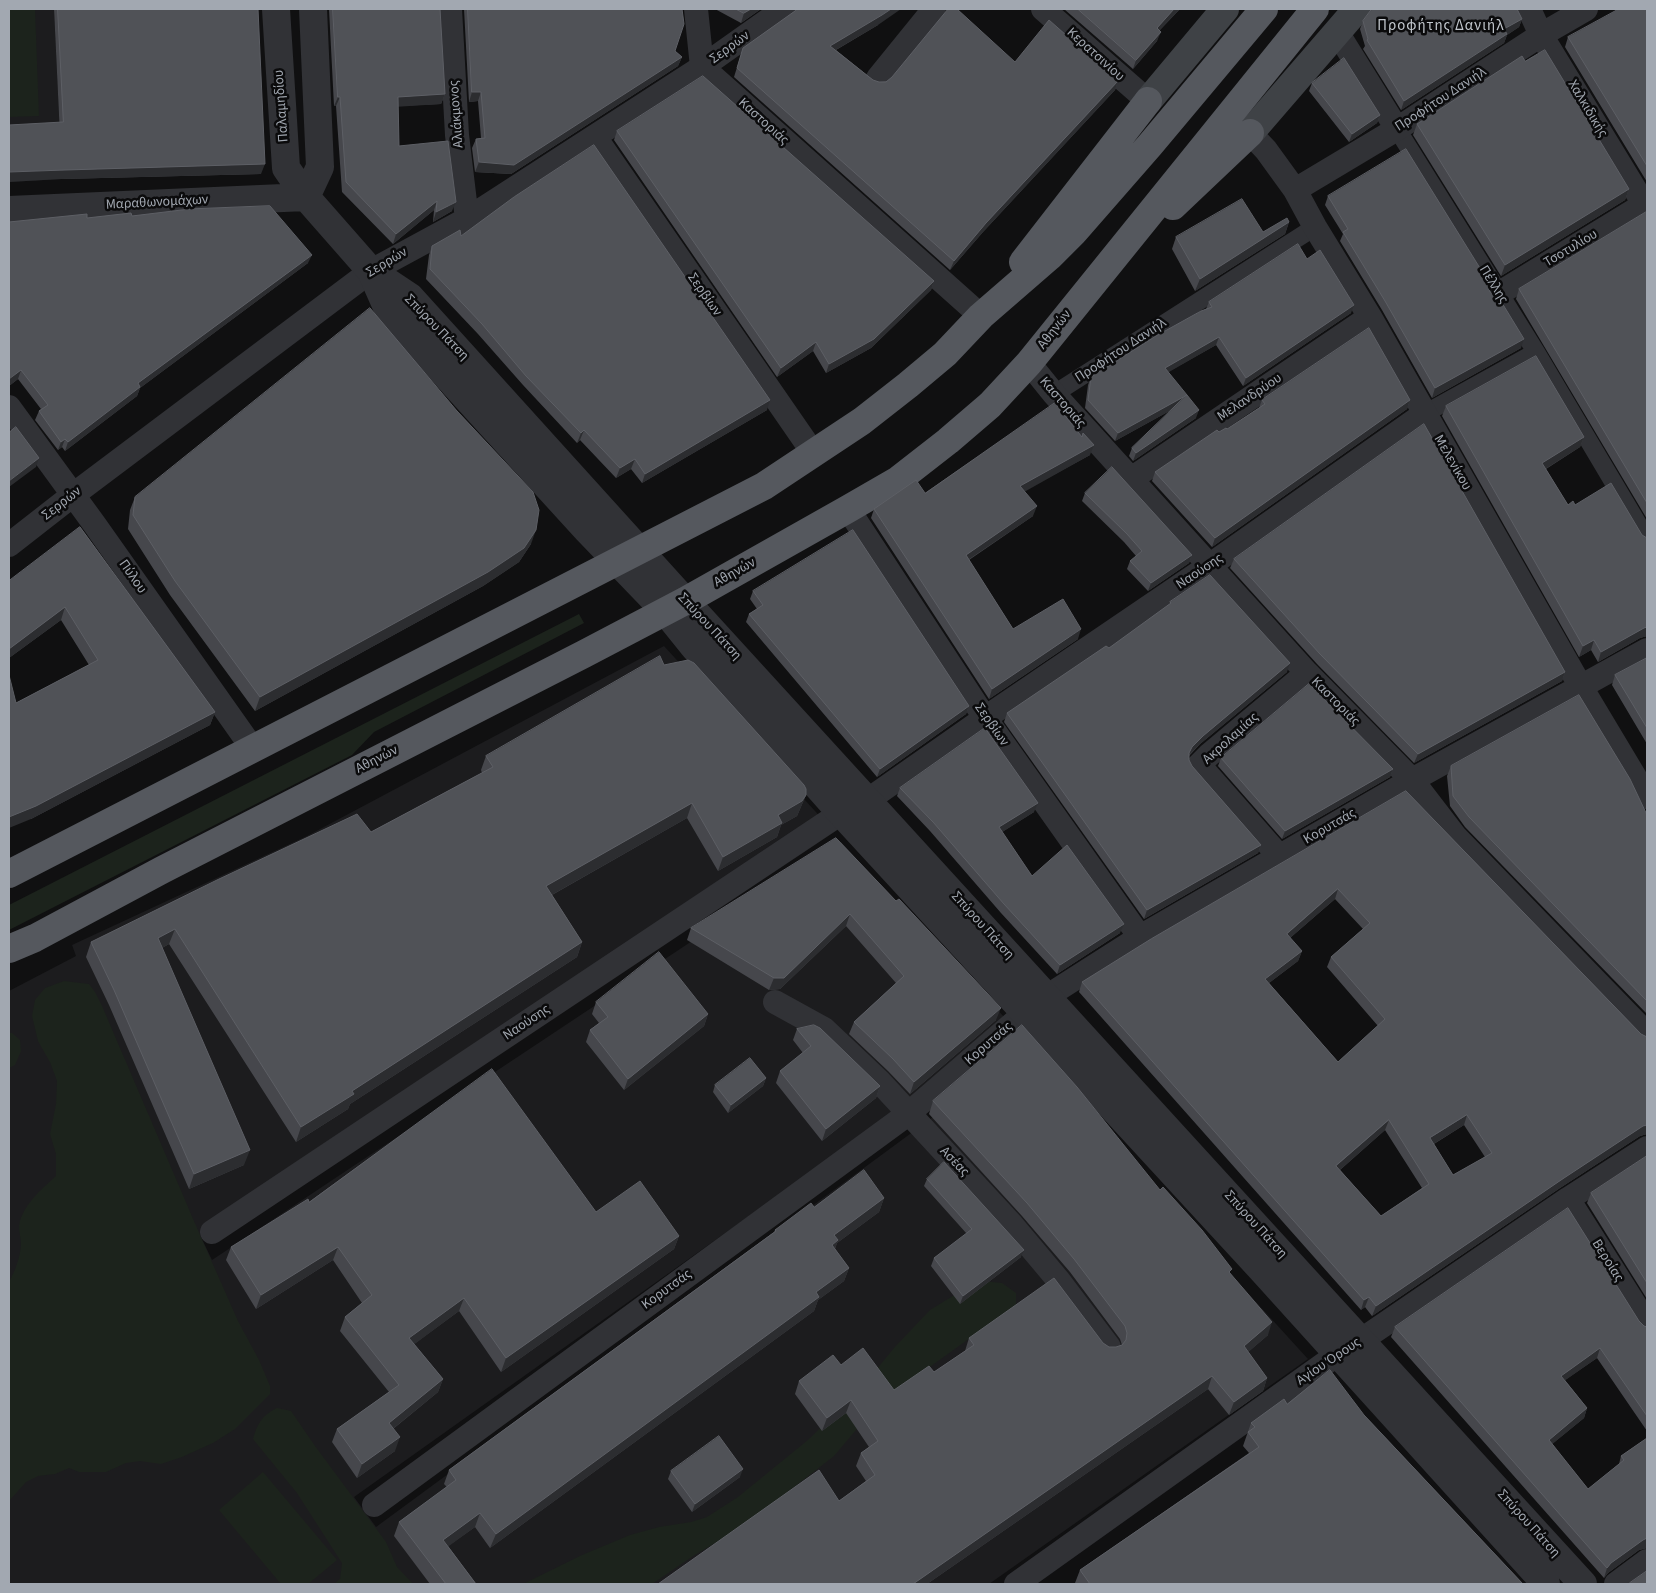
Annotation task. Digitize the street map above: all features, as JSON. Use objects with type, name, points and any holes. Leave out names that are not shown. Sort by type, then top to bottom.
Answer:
[{"type":"highway","points":[[9,874],[764,486],[862,421],[908,386],[945,354],[981,316],[1049,257],[1074,232],[1264,9]]},
{"type":"highway","name":"Αθηνών","points":[[9,949],[35,938],[162,870],[675,606],[898,480],[990,405],[1029,363],[1315,9]]},
{"type":"highway","points":[[981,316],[1148,101]]},
{"type":"highway","points":[[1097,278],[1250,134]]},
{"type":"main road","points":[[1148,101],[1225,9]]},
{"type":"main road","points":[[1250,134],[1357,9]]},
{"type":"street","name":"Παλαμηδίου","points":[[276,9],[286,168],[306,196],[371,271]]},
{"type":"street","points":[[306,196],[320,167],[313,9]]},
{"type":"street","name":"Αλιάκμονος","points":[[450,9],[457,134],[467,219]]},
{"type":"street","points":[[696,9],[702,67]]},
{"type":"street","name":"Σερρών","points":[[9,545],[371,271],[467,219],[702,67],[784,9]]},
{"type":"street","points":[[878,78],[934,9]]},
{"type":"street","name":"Κερατσινίου","points":[[1043,9],[1148,101]]},
{"type":"street","name":"Χαλκιδικής","points":[[1528,9],[1646,206]]},
{"type":"street","name":"Προφήτου Δανιήλ","points":[[1295,190],[1397,129],[1542,35],[1586,9]]},
{"type":"street","name":"Πέλλης","points":[[1337,32],[1498,294],[1536,352],[1647,539]]},
{"type":"street","name":"Καστοριάς","points":[[702,67],[981,316]]},
{"type":"street","name":"Μελενίκου","points":[[1250,134],[1266,150],[1295,190],[1315,227],[1370,317],[1580,686],[1647,797]]},
{"type":"street","name":"Σερβίων","points":[[595,137],[814,454]]},
{"type":"street","name":"Μαραθωνομάχων","points":[[9,210],[306,196]]},
{"type":"street","name":"Τσοτυλίου","points":[[1498,294],[1646,206]]},
{"type":"street","name":"Προφήτου Δανιήλ","points":[[1054,394],[1315,227]]},
{"type":"street","name":"Σπύρου Πάτση","points":[[371,271],[390,314],[587,530],[629,555],[675,606],[868,800],[1036,1005]]},
{"type":"street","name":"Μελανδρύου","points":[[1131,479],[1370,317]]},
{"type":"street","name":"Ναούσης","points":[[868,800],[1209,566],[1424,414],[1536,352]]},
{"type":"street","name":"Καστοριάς","points":[[1029,363],[1054,394],[1307,674],[1412,780],[1455,836],[1647,1034]]},
{"type":"street","name":"Πύλου","points":[[9,407],[252,749]]},
{"type":"street","name":"Σερβίων","points":[[848,509],[985,718],[1140,937]]},
{"type":"street","name":"Σπύρου Πάτση","points":[[675,606],[694,647],[841,813],[1036,1005],[1349,1347],[1583,1584]]},
{"type":"street","name":"Κορυτσάς","points":[[374,1505],[908,1114],[1036,1005],[1140,937],[1279,856],[1647,650]]},
{"type":"street","name":"Ακρολαμίας","points":[[1279,856],[1199,765],[1209,754],[1307,674]]},
{"type":"street","name":"Ναούσης","points":[[212,1232],[841,813]]},
{"type":"street","name":"Ασέας","points":[[775,1002],[810,1020],[837,1039],[879,1081],[1012,1225],[1070,1295],[1109,1347]]},
{"type":"street","name":"Αγίου Όρους","points":[[1016,1584],[1349,1347],[1568,1198],[1647,1148]]},
{"type":"street","name":"Βεροίας","points":[[1568,1198],[1647,1324]]},
{"type":"street","name":"Σπύρου Πάτση","points":[[1349,1347],[1546,1584]]},
{"type":"street","points":[[1616,1584],[1647,1561]]},
{"type":"shaded area","points":[[9,9],[54,9],[62,179],[9,182]]},
{"type":"shaded area","points":[[9,9],[35,9],[39,116],[9,117]]},
{"type":"shaded area","points":[[579,614],[584,623],[374,732],[352,755],[9,930],[9,905]]},
{"type":"shaded area","points":[[664,646],[826,823],[527,1025],[200,1235],[212,1260],[841,842],[1006,1019],[887,1118],[354,1497],[376,1527],[929,1120],[1022,1045],[1308,1359],[989,1584],[9,1584],[9,991],[76,956],[72,945],[307,836]]},
{"type":"shaded area","points":[[64,981],[89,984],[102,1006],[238,1321],[259,1360],[270,1386],[270,1394],[235,1429],[213,1443],[182,1457],[161,1464],[140,1461],[126,1463],[106,1472],[79,1472],[69,1468],[55,1474],[38,1476],[26,1482],[9,1501],[9,1282],[20,1255],[19,1226],[24,1211],[33,1198],[56,1176],[56,1154],[50,1134],[56,1104],[57,1081],[50,1062],[38,1041],[32,1016],[35,1000],[45,988]]},
{"type":"shaded area","points":[[9,1033],[12,1033],[20,1040],[21,1051],[15,1065],[9,1068]]},
{"type":"shaded area","points":[[982,1281],[1002,1283],[1016,1293],[1016,1305],[913,1379],[861,1424],[834,1456],[744,1526],[693,1556],[652,1584],[523,1584],[582,1555],[630,1535],[707,1517],[738,1497],[808,1440],[863,1386],[894,1348],[930,1310]]},
{"type":"shaded area","points":[[277,1408],[291,1411],[386,1542],[397,1567],[413,1584],[334,1584],[340,1579],[342,1563],[297,1493],[253,1439],[261,1420]]},
{"type":"shaded area","points":[[263,1472],[337,1560],[308,1584],[281,1584],[219,1510]]},
{"type":"building","points":[[58,9],[258,9],[265,164],[9,172],[9,125],[63,122]]},
{"type":"building","points":[[333,9],[440,9],[445,94],[398,97],[399,146],[448,141],[456,202],[436,212],[437,201],[396,234],[346,182],[340,97],[338,97]]},
{"type":"building","points":[[468,9],[682,9],[684,24],[675,51],[682,57],[514,165],[479,162],[476,139],[485,138],[481,92],[472,92]]},
{"type":"building","points":[[736,9],[751,9],[744,13]]},
{"type":"building","points":[[797,9],[891,9],[830,46],[873,80],[879,82],[886,82],[892,77],[948,9],[957,9],[1015,62],[1049,20],[1118,81],[986,223],[954,261],[737,68],[743,48]]},
{"type":"building","points":[[1078,9],[1174,9],[1157,28],[1161,32],[1136,60]]},
{"type":"building","points":[[1372,9],[1517,9],[1522,19],[1504,29],[1507,34],[1404,101],[1367,40],[1363,21]]},
{"type":"building","points":[[1619,9],[1647,9],[1647,166],[1568,37]]},
{"type":"building","points":[[1545,50],[1629,189],[1505,265],[1417,124],[1522,56],[1525,61]]},
{"type":"building","points":[[1344,58],[1380,115],[1352,134],[1312,83]]},
{"type":"building","points":[[703,76],[934,281],[874,339],[829,364],[816,342],[781,368],[617,131]]},
{"type":"building","points":[[594,145],[770,400],[645,474],[635,459],[620,468],[584,430],[581,433],[526,376],[482,324],[430,269],[432,246],[460,230],[461,236],[514,197]]},
{"type":"building","points":[[1406,149],[1488,281],[1490,292],[1499,298],[1524,339],[1435,388],[1343,232],[1348,229],[1328,196]]},
{"type":"building","points":[[1242,199],[1263,232],[1287,218],[1289,222],[1200,279],[1176,237]]},
{"type":"building","points":[[270,206],[312,255],[138,383],[140,387],[68,442],[65,439],[61,442],[39,411],[48,405],[21,370],[9,379],[9,222],[87,214],[87,218],[131,213],[132,216],[190,209]]},
{"type":"building","points":[[1647,212],[1647,503],[1519,289]]},
{"type":"building","points":[[1298,244],[1307,259],[1320,250],[1354,305],[1246,378],[1219,337],[1165,368],[1187,395],[1118,433],[1088,400],[1091,377],[1156,336],[1201,311],[1212,307],[1209,302]]},
{"type":"building","points":[[370,308],[457,411],[533,492],[539,510],[536,530],[524,548],[488,572],[260,697],[175,581],[133,515],[135,497]]},
{"type":"building","points":[[1369,328],[1410,400],[1215,538],[1155,472],[1217,430],[1219,432],[1227,429],[1265,404],[1262,400]]},
{"type":"building","points":[[1536,356],[1584,437],[1542,463],[1568,505],[1573,501],[1575,505],[1611,483],[1642,535],[1647,538],[1647,627],[1601,652],[1594,640],[1583,646],[1446,406]]},
{"type":"building","points":[[1187,395],[1199,410],[1136,453],[1132,448]]},
{"type":"building","points":[[1055,403],[1082,437],[1083,433],[1094,445],[1020,486],[1037,506],[966,555],[1013,629],[1063,599],[1081,629],[992,689],[874,509],[916,480],[925,493]]},
{"type":"building","points":[[1424,424],[1565,672],[1418,754],[1320,654],[1234,559]]},
{"type":"building","points":[[16,427],[39,458],[9,481],[9,432]]},
{"type":"building","points":[[1112,467],[1192,555],[1151,583],[1130,561],[1142,551],[1085,493]]},
{"type":"building","points":[[80,527],[215,712],[36,806],[9,817],[9,675],[16,703],[98,660],[65,607],[9,649],[9,581]]},
{"type":"building","points":[[853,530],[969,706],[880,769],[749,614],[763,605],[753,591]]},
{"type":"building","points":[[1210,575],[1290,663],[1203,736],[1189,753],[1189,760],[1192,766],[1261,845],[1147,910],[1007,713],[1106,646],[1109,648],[1170,602]]},
{"type":"building","points":[[660,656],[664,665],[688,660],[694,663],[804,785],[806,795],[802,801],[778,815],[782,823],[723,857],[692,803],[546,886],[582,942],[352,1091],[354,1094],[301,1127],[175,929],[158,938],[250,1150],[194,1174],[114,990],[91,942],[357,814],[371,832],[493,767],[486,756]]},
{"type":"building","points":[[1647,658],[1647,728],[1615,675]]},
{"type":"building","points":[[1309,684],[1393,769],[1285,831],[1221,758]]},
{"type":"building","points":[[1579,695],[1630,779],[1647,815],[1647,1001],[1469,817],[1453,796],[1451,766]]},
{"type":"building","points":[[985,728],[1038,803],[999,827],[1032,876],[1067,845],[1124,924],[1060,965],[933,822],[900,788]]},
{"type":"building","points":[[1406,791],[1641,1034],[1647,1037],[1647,1125],[1564,1178],[1376,1306],[1369,1297],[1364,1300],[1082,982],[1151,939]],"holes":[[[1338,889],[1370,923],[1331,957],[1385,1019],[1338,1062],[1265,979],[1302,951],[1287,934]],[[1467,1115],[1492,1153],[1453,1175],[1430,1138]],[[1389,1120],[1429,1184],[1381,1216],[1336,1166]]]},
{"type":"building","points":[[836,838],[896,901],[899,899],[1001,1008],[914,1082],[854,1022],[904,976],[850,914],[784,978],[774,978],[691,928]]},
{"type":"building","points":[[659,952],[708,1014],[628,1079],[590,1030],[608,1017],[596,1002]]},
{"type":"building","points":[[814,1025],[820,1028],[880,1086],[826,1129],[780,1071],[811,1046],[797,1029]]},
{"type":"building","points":[[1022,1025],[1077,1087],[1160,1190],[1163,1187],[1202,1230],[1232,1269],[1229,1272],[1272,1322],[1244,1346],[1267,1378],[1234,1402],[1212,1376],[913,1584],[658,1584],[819,1470],[839,1501],[875,1475],[861,1453],[878,1441],[851,1400],[827,1418],[799,1381],[833,1355],[841,1365],[863,1348],[894,1390],[929,1366],[934,1372],[974,1345],[969,1338],[1054,1278],[1103,1343],[1109,1347],[1116,1347],[1122,1345],[1126,1340],[1125,1326],[1074,1259],[1027,1203],[933,1101]]},
{"type":"building","points":[[750,1058],[766,1078],[731,1105],[715,1085]]},
{"type":"building","points":[[492,1069],[596,1212],[640,1181],[679,1236],[506,1358],[464,1298],[409,1338],[443,1379],[389,1423],[400,1437],[362,1464],[337,1429],[399,1385],[345,1317],[372,1295],[338,1247],[261,1295],[231,1247],[308,1199],[309,1202]]},
{"type":"building","points":[[1647,1156],[1647,1283],[1591,1193]]},
{"type":"building","points":[[944,1162],[1024,1250],[963,1296],[934,1258],[972,1229],[927,1179]]},
{"type":"building","points":[[864,1170],[884,1198],[834,1235],[838,1240],[832,1245],[849,1268],[816,1292],[819,1297],[496,1534],[480,1513],[443,1540],[476,1584],[446,1584],[399,1522],[456,1480],[449,1470],[776,1231],[811,1203],[814,1207]]},
{"type":"building","points":[[1568,1208],[1639,1321],[1647,1327],[1647,1416],[1600,1348],[1561,1376],[1587,1408],[1549,1440],[1588,1489],[1624,1460],[1621,1456],[1647,1438],[1647,1538],[1611,1563],[1607,1568],[1395,1327]]},
{"type":"building","points":[[1330,1370],[1364,1415],[1523,1584],[1090,1584],[1080,1570],[1259,1447],[1248,1432],[1255,1427],[1251,1423],[1284,1399],[1287,1404]]},
{"type":"building","points":[[719,1436],[743,1469],[695,1504],[671,1471]]},
{"type":"building","points":[[1647,1571],[1647,1584],[1630,1583]]},
{"type":"district","name":"Προφήτης Δανιήλ","points":[[1441,27]]}]
